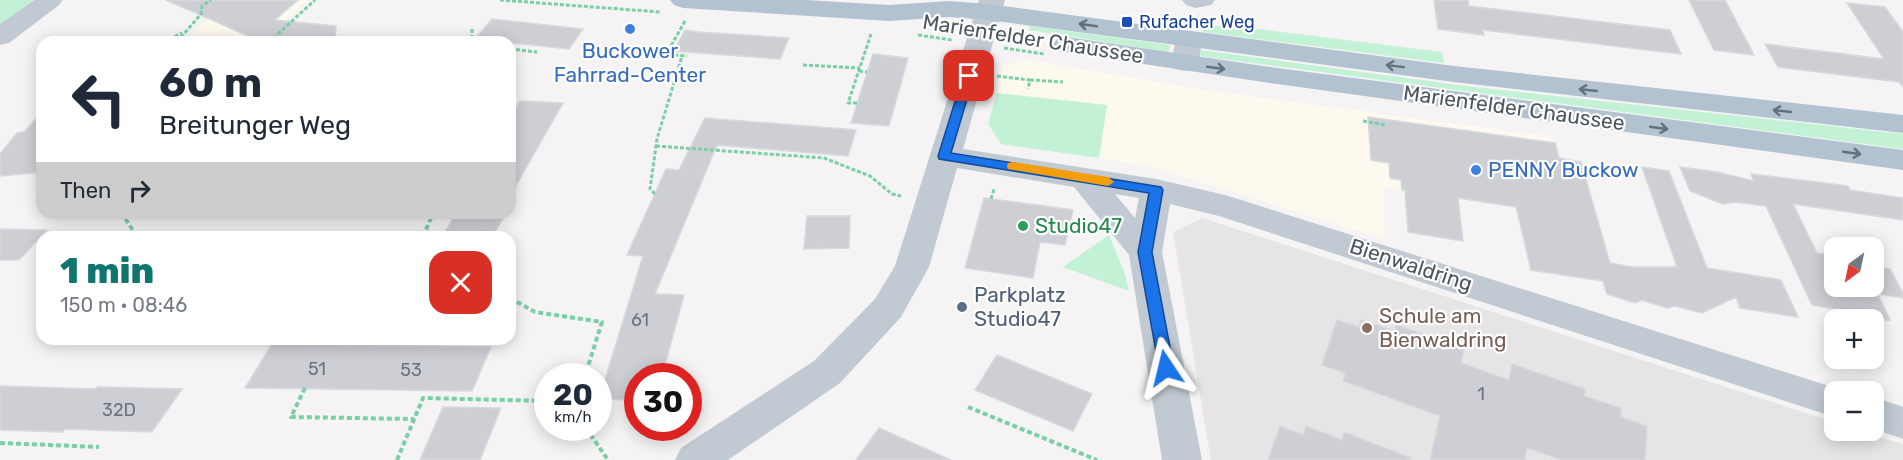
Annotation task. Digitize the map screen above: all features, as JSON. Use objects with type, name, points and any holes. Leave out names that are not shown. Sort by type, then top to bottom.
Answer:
[{"type":"main road","name":"Marienfelder Chaussee","points":[[686,8],[889,13],[938,25],[988,15],[1187,51],[1903,160]]},
{"type":"main road","name":"Marienfelder Chaussee","points":[[1187,51],[1903,124]]},
{"type":"street","points":[[0,37],[50,0]]},
{"type":"street","points":[[1195,0],[1202,0]]},
{"type":"street","points":[[695,460],[827,372],[888,308],[912,267],[988,15]]},
{"type":"street","name":"Bienwaldring","points":[[944,156],[1156,190],[1225,206],[1824,398]]},
{"type":"street","points":[[1084,178],[1145,252]]},
{"type":"street","points":[[1156,190],[1145,252],[1182,460]]},
{"type":"street","points":[[1884,416],[1903,423]]},
{"type":"path","points":[[181,36],[201,14],[202,6],[211,0]]},
{"type":"path","points":[[276,36],[315,0]]},
{"type":"path","points":[[686,8],[668,51],[672,54],[687,56]]},
{"type":"path","points":[[472,29],[472,36]]},
{"type":"path","points":[[177,36],[183,33]]},
{"type":"path","points":[[857,103],[848,103],[871,34]]},
{"type":"path","points":[[516,50],[537,52]]},
{"type":"path","points":[[655,194],[650,189],[656,146],[682,56]]},
{"type":"path","points":[[803,65],[859,69],[867,72]]},
{"type":"path","points":[[993,75],[1063,82]]},
{"type":"path","points":[[1028,89],[1030,80]]},
{"type":"path","points":[[1373,117],[1374,123]]},
{"type":"path","points":[[1363,122],[1386,125]]},
{"type":"path","points":[[656,146],[824,158],[870,176],[892,194],[902,196]]},
{"type":"path","points":[[991,199],[995,186]]},
{"type":"path","points":[[516,301],[535,312],[602,322],[589,363]]},
{"type":"path","points":[[305,388],[291,417],[414,419]]},
{"type":"path","points":[[397,460],[423,398],[534,401]]},
{"type":"path","points":[[968,407],[1097,460]]},
{"type":"path","points":[[595,441],[608,460]]},
{"type":"path","points":[[0,443],[99,447]]},
{"type":"shaded area","points":[[230,0],[308,0],[272,33],[260,36],[190,36]]},
{"type":"shaded area","points":[[1023,59],[1206,90],[1553,137],[1574,216],[1383,187],[1385,239],[1155,168],[1099,158],[1107,105],[997,93],[1004,66]]},
{"type":"shaded area","name":"Schule am Bienwaldring","points":[[1202,218],[1824,419],[1824,441],[1884,441],[1884,438],[1903,444],[1903,460],[1211,460],[1173,232]]},
{"type":"green space","points":[[0,0],[33,0],[0,25]]},
{"type":"green space","points":[[1030,26],[1170,45],[1169,52],[1029,30]]},
{"type":"green space","points":[[1204,26],[1243,27],[1442,52],[1444,63],[1203,32]]},
{"type":"green space","points":[[1201,50],[1465,86],[1903,134],[1903,149],[1200,56]]},
{"type":"green space","points":[[997,93],[1107,105],[1099,158],[1001,144],[988,124]]},
{"type":"green space","points":[[1109,235],[1124,271],[1129,291],[1063,267]]},
{"type":"building","points":[[166,0],[298,0],[275,20],[336,26],[335,36],[248,36]]},
{"type":"building","points":[[1434,0],[1468,0],[1469,6],[1670,30],[1681,54],[1483,30],[1484,35],[1438,29]]},
{"type":"building","points":[[1689,0],[1725,0],[1754,55],[1714,50]]},
{"type":"building","points":[[1847,3],[1885,7],[1903,32],[1903,87],[1899,82],[1778,67],[1765,44],[1884,59]]},
{"type":"building","points":[[492,19],[583,29],[569,49],[516,43],[516,36],[478,36]]},
{"type":"building","points":[[685,30],[789,38],[780,59],[674,51]]},
{"type":"building","points":[[873,54],[908,58],[889,126],[851,123]]},
{"type":"building","points":[[520,101],[563,103],[516,185],[516,108]]},
{"type":"building","points":[[1368,117],[1555,143],[1559,158],[1581,162],[1610,263],[1632,267],[1677,267],[1642,167],[1669,171],[1707,268],[1781,280],[1798,317],[1740,308],[1736,297],[1702,313],[1675,306],[1667,308],[1642,300],[1635,303],[1607,294],[1603,281],[1531,270],[1516,207],[1458,198],[1463,241],[1408,232],[1405,190],[1402,190],[1401,180],[1390,178],[1389,163],[1371,160]]},
{"type":"building","points":[[705,118],[856,130],[848,156],[717,145],[655,294],[684,295],[666,363],[624,363],[624,400],[612,399],[612,363],[610,363],[643,256],[627,255],[666,169],[679,170]]},
{"type":"building","points":[[36,119],[36,173],[0,176],[0,154],[17,133],[24,132]]},
{"type":"building","points":[[1680,167],[1717,172],[1754,181],[1751,174],[1848,186],[1850,190],[1903,198],[1903,220],[1793,204],[1817,253],[1824,254],[1824,297],[1879,297],[1890,320],[1884,320],[1884,309],[1835,309],[1812,305],[1766,206],[1734,202],[1723,204],[1690,191]]},
{"type":"building","name":"Studio47","points":[[984,198],[1073,210],[1065,245],[1040,242],[1033,278],[965,268]]},
{"type":"building","points":[[807,216],[850,216],[849,248],[804,249]]},
{"type":"building","points":[[452,219],[502,219],[496,231],[446,231]]},
{"type":"building","points":[[0,229],[47,230],[36,231],[36,242],[19,260],[0,260]]},
{"type":"building","points":[[1884,268],[1890,269],[1903,293],[1903,298],[1884,295]]},
{"type":"building","points":[[1337,320],[1359,327],[1361,320],[1395,331],[1396,325],[1464,348],[1461,363],[1509,380],[1512,364],[1585,389],[1584,396],[1621,408],[1621,417],[1647,426],[1645,460],[1562,460],[1527,448],[1525,460],[1430,460],[1440,416],[1343,381],[1345,373],[1322,365]]},
{"type":"building","points":[[271,345],[491,347],[472,391],[245,388]]},
{"type":"building","points":[[997,355],[1092,394],[1073,431],[975,390]]},
{"type":"building","points":[[0,386],[182,389],[152,432],[65,429],[63,432],[0,430]]},
{"type":"building","points":[[443,407],[501,408],[480,460],[420,460]]},
{"type":"building","points":[[1280,426],[1303,435],[1306,426],[1342,440],[1344,432],[1411,458],[1411,460],[1268,460]]},
{"type":"building","points":[[879,428],[951,460],[856,460]]},
{"type":"slow traffic","points":[[1013,166],[1108,182]]},
{"type":"place","name":"Rufacher Weg","points":[[1127,22]]},
{"type":"place","name":"Buckower Fahrrad-Center","points":[[630,29]]},
{"type":"place","name":"PENNY Buckow","points":[[1476,170]]},
{"type":"place","name":"Studio47","points":[[1023,226]]},
{"type":"place","name":"Parkplatz Studio47","points":[[962,307]]},
{"type":"place","name":"Schule am Bienwaldring","points":[[1367,328]]},
{"type":"route","points":[[969,76],[944,156],[1156,190],[1145,252],[1166,368]]}]
